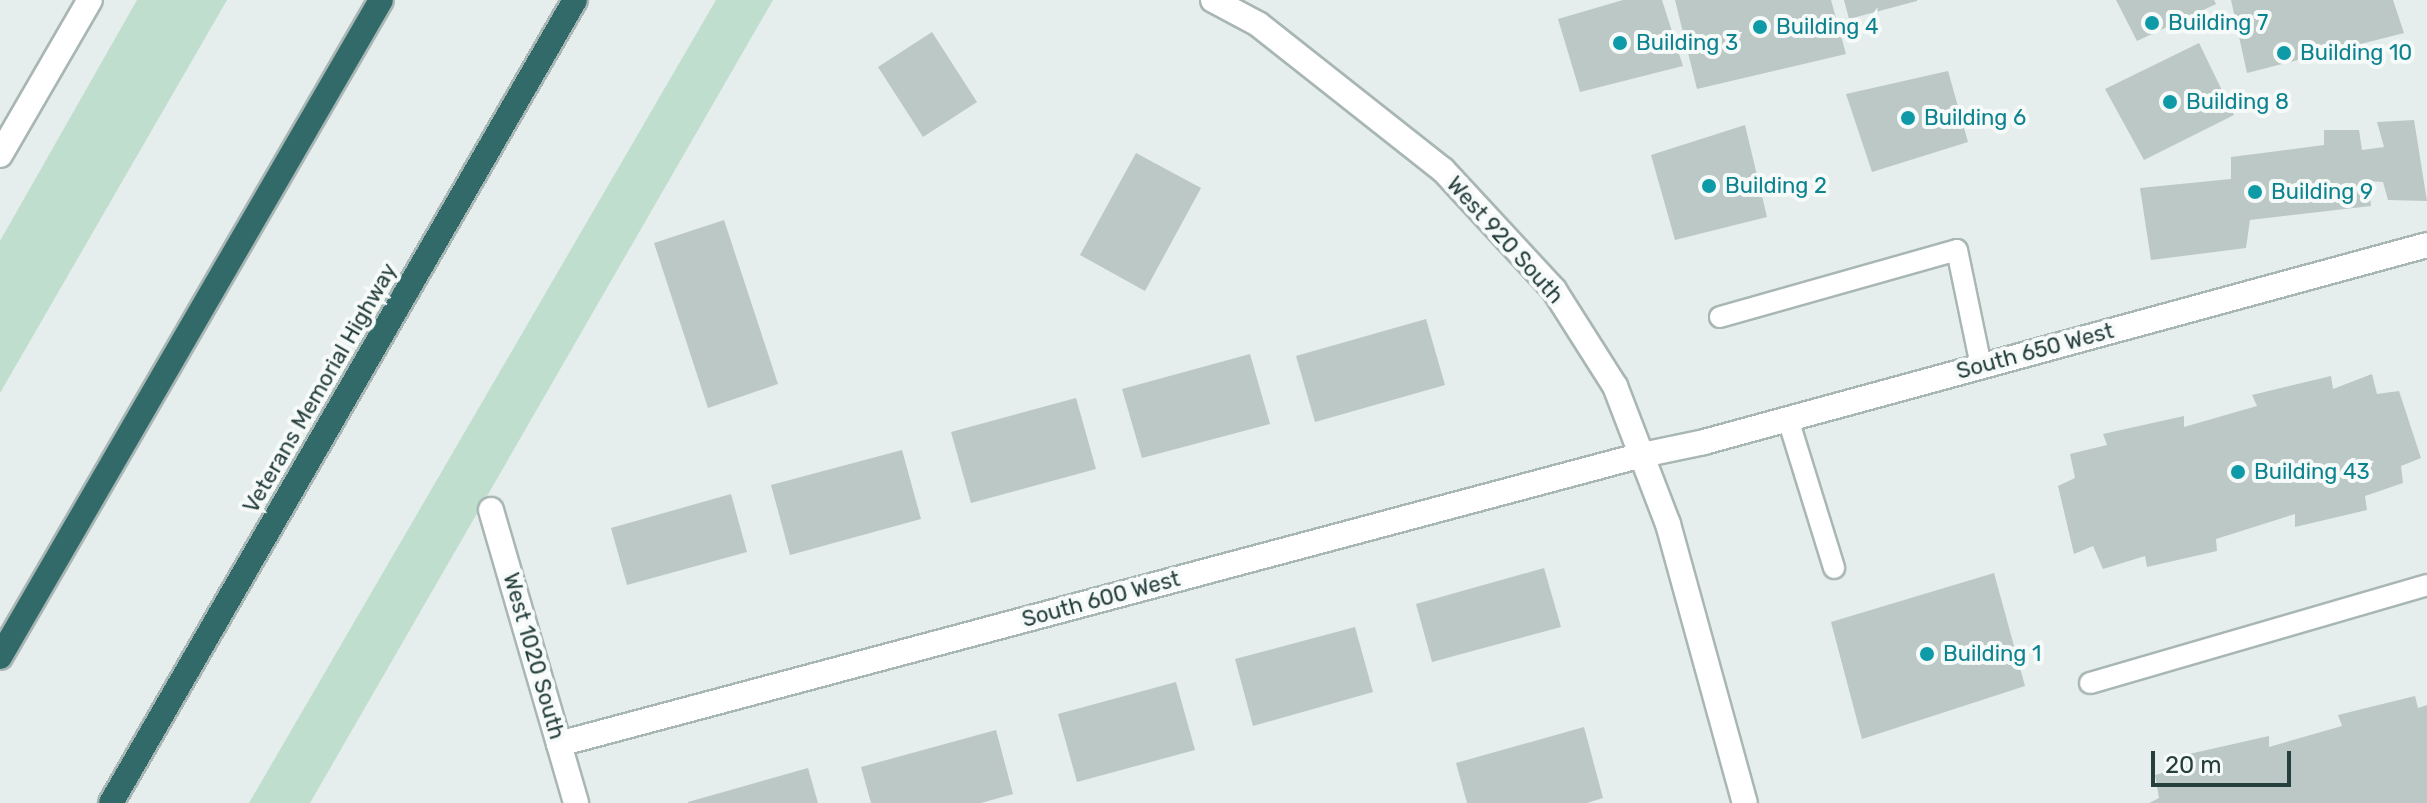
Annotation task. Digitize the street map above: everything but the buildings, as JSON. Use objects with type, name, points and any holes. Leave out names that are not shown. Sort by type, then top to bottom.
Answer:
[{"type":"highway","points":[[0,657],[381,0]]},
{"type":"highway","name":"Veterans Memorial Highway","points":[[111,803],[575,0]]},
{"type":"street","points":[[0,155],[90,0]]},
{"type":"street","name":"West 920 South","points":[[1213,0],[1258,24],[1443,170],[1554,290],[1615,386],[1668,524],[1745,803]]},
{"type":"street","name":"South 650 West","points":[[1642,455],[1788,419],[2427,245]]},
{"type":"street","name":"South 600 West","points":[[559,744],[1642,455]]},
{"type":"street","name":"West 1020 South","points":[[491,510],[576,803]]},
{"type":"lane","points":[[1720,317],[1957,250],[1981,366]]},
{"type":"lane","points":[[1788,419],[1834,568]]},
{"type":"lane","points":[[2090,683],[2427,585]]},
{"type":"green space","points":[[137,0],[227,0],[0,393],[0,241]]},
{"type":"green space","points":[[716,0],[773,0],[310,803],[249,803]]},
{"type":"place","name":"Building 7","points":[[2152,23]]},
{"type":"place","name":"Building 4","points":[[1760,27]]},
{"type":"place","name":"Building 3","points":[[1620,43]]},
{"type":"place","name":"Building 10","points":[[2284,53]]},
{"type":"place","name":"Building 8","points":[[2170,102]]},
{"type":"place","name":"Building 6","points":[[1908,118]]},
{"type":"place","name":"Building 2","points":[[1709,186]]},
{"type":"place","name":"Building 9","points":[[2255,192]]},
{"type":"place","name":"Building 43","points":[[2238,472]]},
{"type":"place","name":"Building 1","points":[[1927,654]]}]
